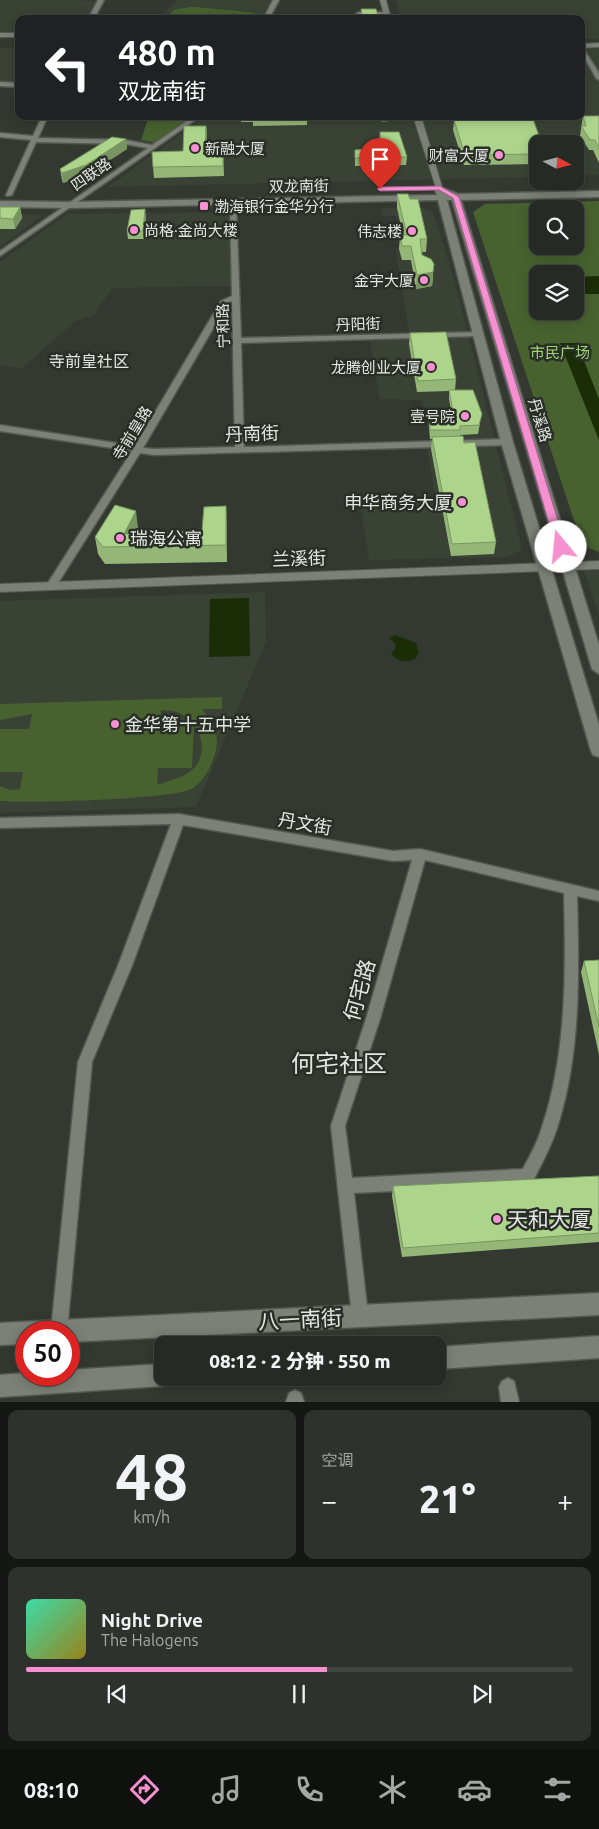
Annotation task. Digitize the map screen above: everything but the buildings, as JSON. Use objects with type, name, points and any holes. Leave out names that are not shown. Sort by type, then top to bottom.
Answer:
[{"type":"main road","name":"双龙南街","points":[[0,204],[70,205],[233,202],[446,194],[599,184]]},
{"type":"main road","name":"丹溪路","points":[[446,194],[461,271],[507,442],[542,566],[599,752]]},
{"type":"main road","name":"丹溪路","points":[[446,194],[599,669]]},
{"type":"main road","name":"双龙南街","points":[[4,195],[599,194]]},
{"type":"main road","name":"八一南街","points":[[80,1330],[599,1304]]},
{"type":"main road","name":"八一南街","points":[[0,1334],[15,1333]]},
{"type":"main road","points":[[446,1357],[599,1347]]},
{"type":"main road","points":[[0,1386],[154,1376]]},
{"type":"street","points":[[93,15],[101,0]]},
{"type":"street","points":[[268,15],[276,0]]},
{"type":"street","points":[[383,0],[388,15]]},
{"type":"street","points":[[357,15],[374,15]]},
{"type":"street","points":[[0,35],[15,35]]},
{"type":"street","points":[[585,46],[599,45]]},
{"type":"street","points":[[585,53],[599,78]]},
{"type":"street","points":[[0,84],[15,85]]},
{"type":"street","points":[[4,195],[43,120]]},
{"type":"street","name":"四联路","points":[[0,254],[192,120]]},
{"type":"street","name":"丹溪路","points":[[418,120],[446,194]]},
{"type":"street","points":[[0,135],[35,139],[124,142],[154,147]]},
{"type":"street","name":"宁和路","points":[[233,202],[240,450]]},
{"type":"street","name":"寺前皇路","points":[[51,586],[138,450],[225,301],[236,297]]},
{"type":"street","name":"丹阳街","points":[[237,341],[479,334]]},
{"type":"street","name":"丹南街","points":[[0,428],[154,452],[507,442]]},
{"type":"street","name":"兰溪街","points":[[0,588],[599,565]]},
{"type":"street","points":[[60,1321],[84,1062],[126,963],[179,819]]},
{"type":"street","name":"丹文街","points":[[0,823],[179,819],[393,856],[420,854],[599,896]]},
{"type":"street","name":"何宅路","points":[[360,1316],[338,1126],[373,1019],[420,854]]},
{"type":"street","points":[[345,1186],[528,1176],[552,1121],[569,1041],[573,959],[570,889]]},
{"type":"shaded area","points":[[0,0],[97,1],[90,15],[15,15],[15,39],[0,39]]},
{"type":"shaded area","points":[[178,0],[271,0],[262,15],[161,15]]},
{"type":"shaded area","points":[[396,0],[599,0],[599,39],[585,39],[585,15],[399,15]]},
{"type":"shaded area","points":[[599,47],[599,175],[584,176],[584,135],[529,135],[529,177],[108,187],[200,120],[585,120],[585,48]]},
{"type":"shaded area","points":[[15,48],[15,83],[0,82],[0,49]]},
{"type":"shaded area","points":[[381,208],[423,208],[433,213],[449,262],[522,549],[508,557],[369,560],[360,502],[364,498],[435,496],[426,441],[431,440],[422,400],[380,399],[369,335],[409,334],[396,250],[402,243],[396,216],[383,216]]},
{"type":"shaded area","points":[[230,212],[232,286],[112,288],[94,315],[76,321],[21,369],[0,365],[0,262],[67,214]]},
{"type":"shaded area","points":[[0,214],[43,215],[0,247]]},
{"type":"shaded area","points":[[599,276],[599,294],[584,294],[584,277]]},
{"type":"shaded area","points":[[560,343],[577,343],[599,399],[599,440]]},
{"type":"shaded area","points":[[599,570],[599,615],[584,571]]},
{"type":"shaded area","name":"金华第十五中学","points":[[265,592],[266,642],[196,807],[0,813],[0,601]]},
{"type":"shaded area","points":[[249,598],[250,656],[209,657],[210,599]]},
{"type":"shaded area","points":[[395,635],[416,643],[419,652],[415,659],[402,661],[391,654],[396,648],[395,643],[389,638]]},
{"type":"green space","points":[[195,7],[260,13],[249,15],[233,13],[231,15],[170,15],[173,10]]},
{"type":"green space","points":[[148,120],[188,120],[156,143],[141,140]]},
{"type":"green space","name":"市民广场","points":[[584,201],[599,201],[599,552],[582,545],[473,212],[485,204],[529,203],[529,255],[584,255]]},
{"type":"green space","points":[[222,697],[222,709],[202,709],[216,731],[217,743],[214,757],[208,770],[193,788],[181,792],[132,798],[69,801],[0,801],[0,786],[10,790],[20,789],[23,772],[0,772],[0,729],[29,729],[32,714],[0,720],[0,704]],"holes":[[[161,710],[179,713],[193,725],[160,726]],[[194,726],[200,736],[202,747],[197,764],[186,774],[157,785],[158,768],[192,768]]]},
{"type":"place","name":"新融大厦","points":[[195,148]]},
{"type":"place","name":"财富大厦","points":[[499,155]]},
{"type":"place","name":"渤海银行金华分行","points":[[204,206]]},
{"type":"place","name":"尚格·金尚大楼","points":[[134,230]]},
{"type":"place","name":"伟志楼","points":[[412,231]]},
{"type":"place","name":"金宇大厦","points":[[424,280]]},
{"type":"place","name":"龙腾创业大厦","points":[[431,367]]},
{"type":"place","name":"壹号院","points":[[465,416]]},
{"type":"place","name":"申华商务大厦","points":[[462,502]]},
{"type":"place","name":"瑞海公寓","points":[[120,538]]},
{"type":"place","name":"金华第十五中学","points":[[115,724]]},
{"type":"place","name":"天和大厦","points":[[497,1219]]},
{"type":"district","name":"寺前皇社区","points":[[89,361]]},
{"type":"district","name":"何宅社区","points":[[339,1063]]},
{"type":"route","points":[[380,189],[440,188],[456,197],[561,547]]}]
